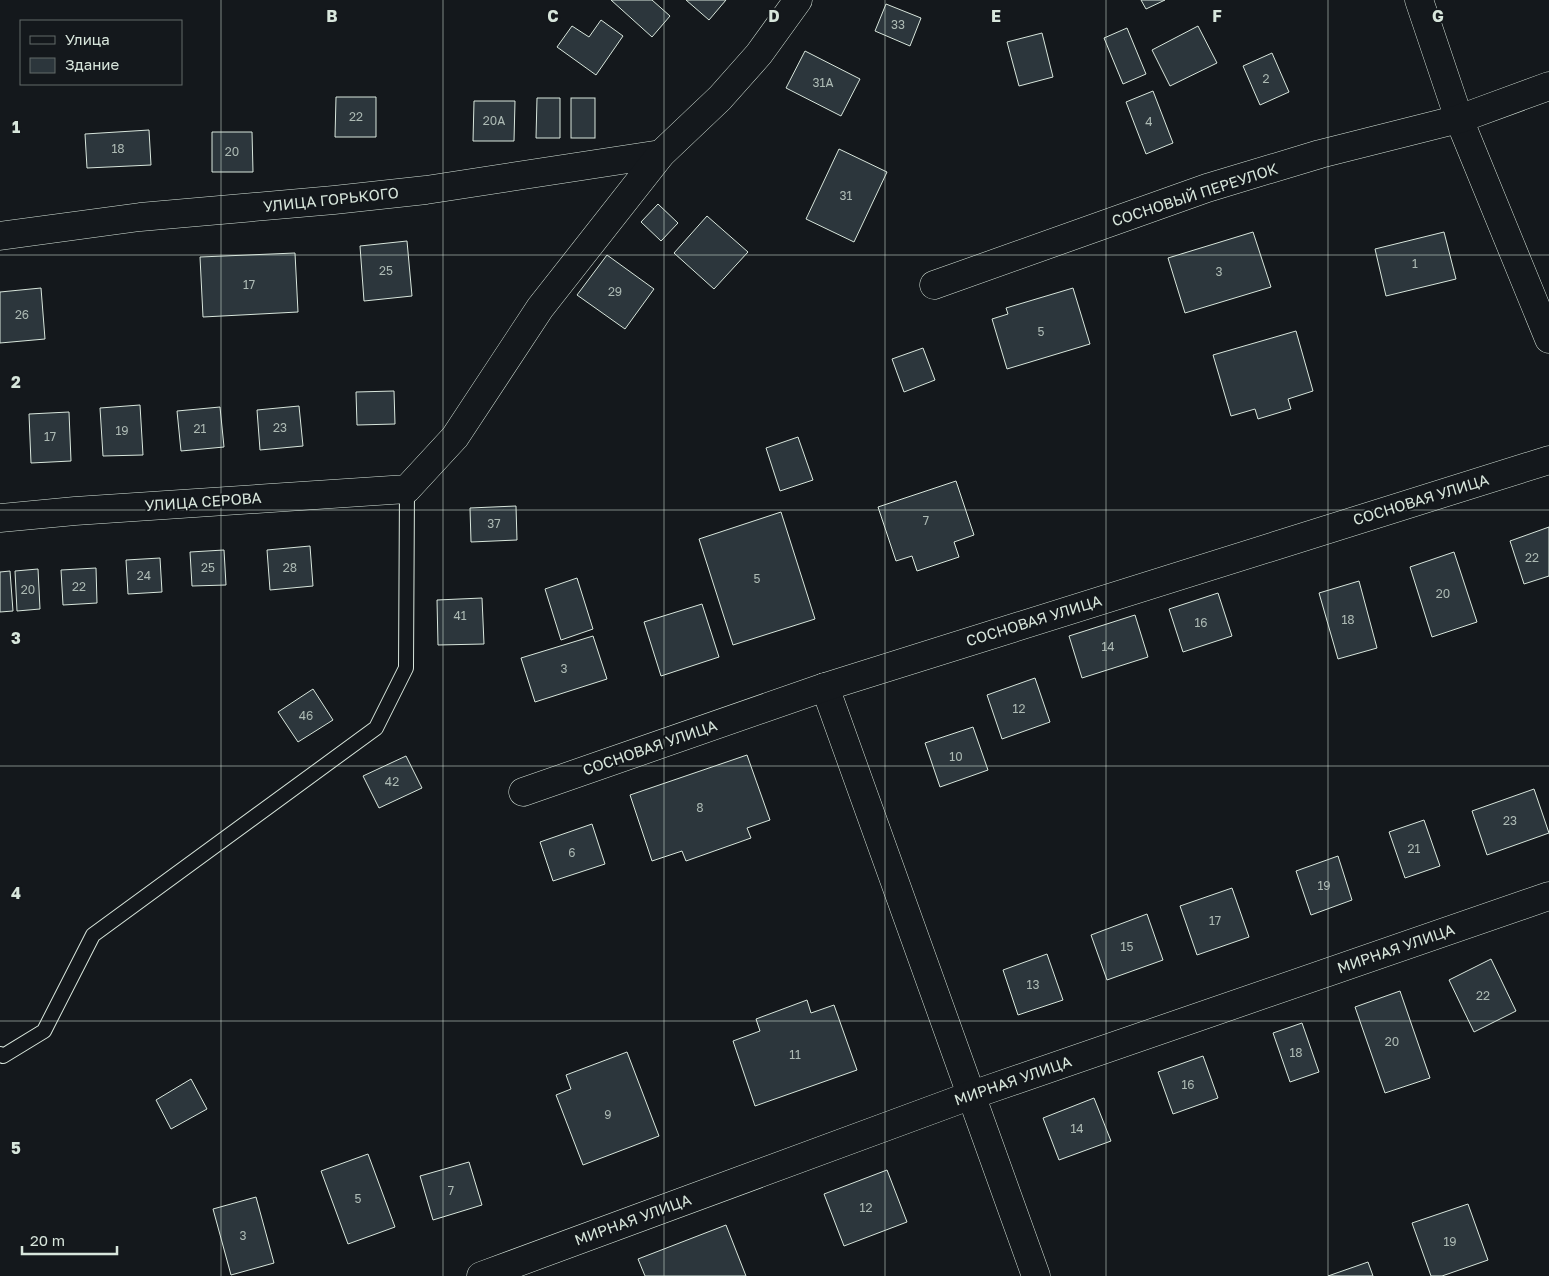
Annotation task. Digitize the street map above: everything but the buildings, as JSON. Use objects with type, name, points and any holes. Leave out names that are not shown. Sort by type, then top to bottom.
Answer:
[{"type":"street","points":[[407,489],[455,437],[540,308],[661,154],[720,98],[753,62],[798,0]]},
{"type":"street","points":[[1419,0],[1460,119],[1549,339]]},
{"type":"street","name":"СОСНОВЫЙ ПЕРЕУЛОК","points":[[934,285],[1207,188],[1320,154],[1460,119],[1549,86]]},
{"type":"street","name":"УЛИЦА ГОРЬКОГО","points":[[0,236],[140,217],[426,190],[661,154]]},
{"type":"street","name":"СОСНОВАЯ УЛИЦА","points":[[523,792],[826,687],[1549,460]]},
{"type":"street","name":"УЛИЦА СЕРОВА","points":[[0,518],[75,511],[407,489]]},
{"type":"street","points":[[826,687],[1036,1276]]},
{"type":"street","name":"МИРНАЯ УЛИЦА","points":[[480,1276],[972,1095],[1549,896]]},
{"type":"lane","points":[[0,1054],[4,1056],[44,1031],[93,935],[376,728],[406,668],[407,489]]}]
